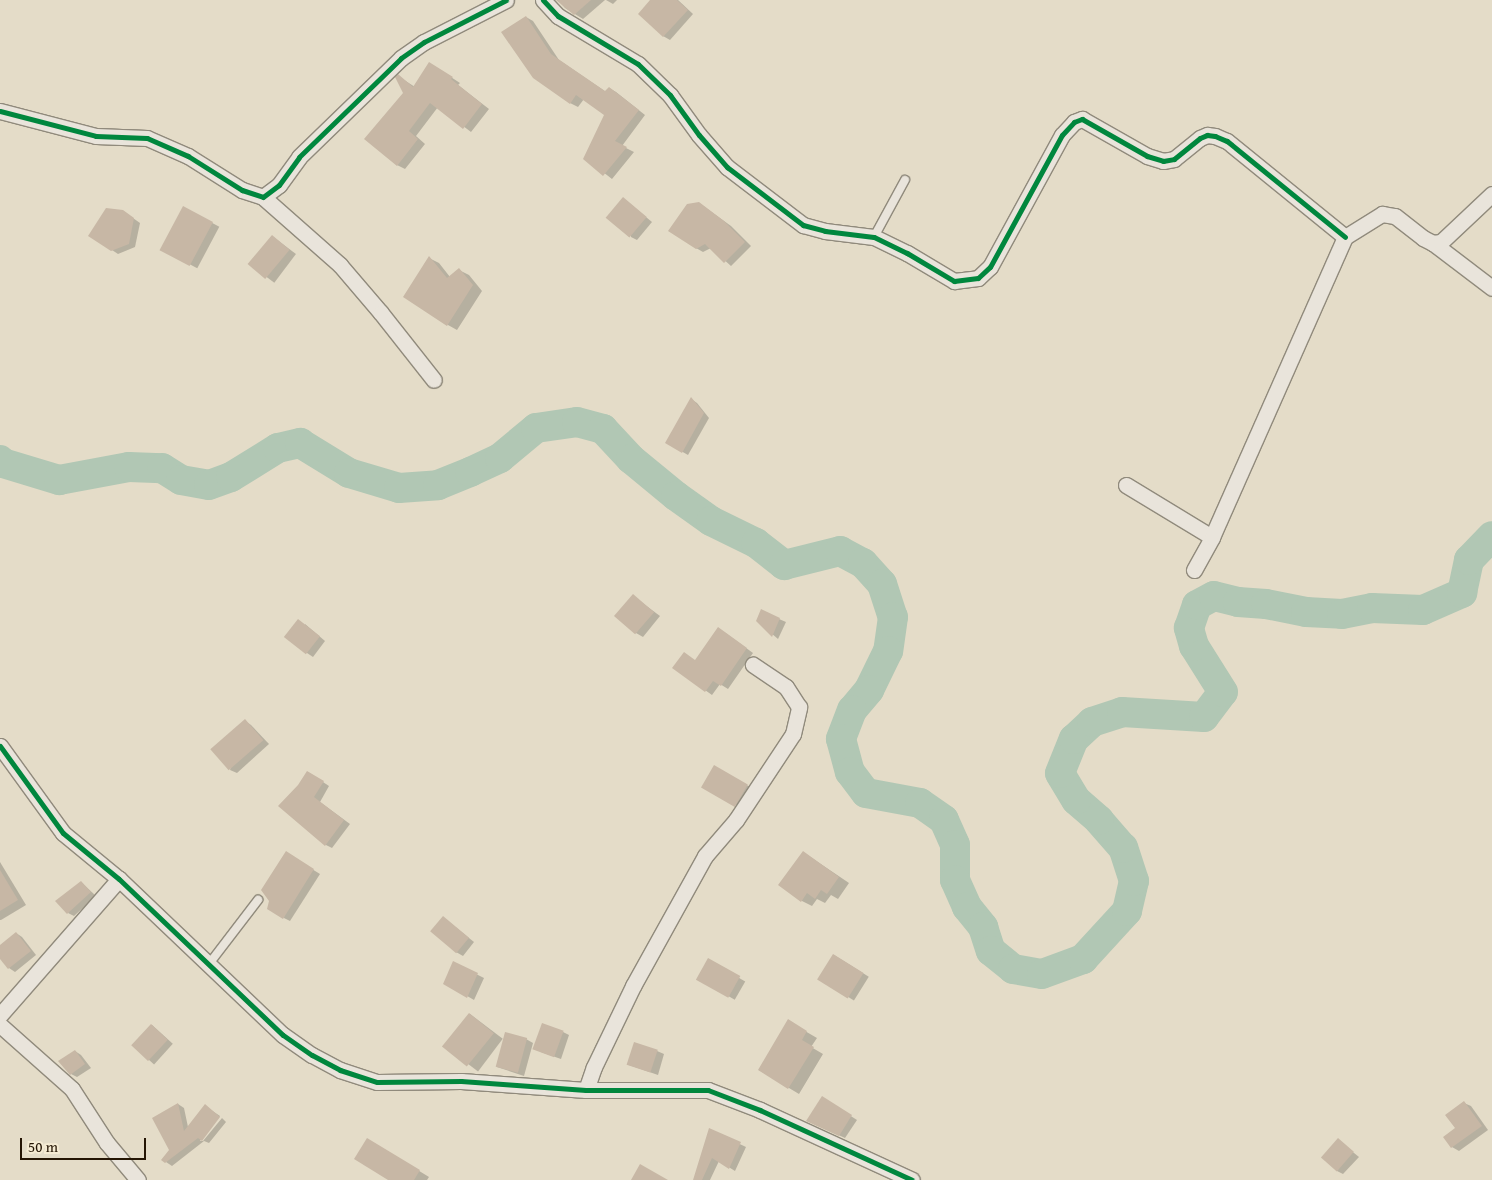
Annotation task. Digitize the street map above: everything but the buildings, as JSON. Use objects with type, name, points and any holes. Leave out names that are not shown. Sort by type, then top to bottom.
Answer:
[{"type":"street","points":[[263,197],[279,186],[299,157],[401,58],[424,42],[506,0]]},
{"type":"street","points":[[543,0],[558,16],[638,64],[670,95],[699,135],[727,167],[803,225],[825,231],[874,237],[907,253],[954,281],[978,278],[990,267],[1062,135],[1074,122],[1082,119],[1147,156],[1163,161],[1174,159],[1200,138],[1207,135],[1216,136],[1227,141],[1345,237]]},
{"type":"street","points":[[0,111],[96,136],[147,138],[188,156],[242,190],[263,197],[340,265],[434,380]]},
{"type":"street","points":[[1433,243],[1441,242],[1450,235],[1492,194]]},
{"type":"street","points":[[1194,570],[1212,537],[1345,237],[1382,214],[1395,216],[1492,288]]},
{"type":"street","points":[[1126,485],[1212,537]]},
{"type":"street","points":[[586,1090],[632,986],[705,856],[736,820],[793,734],[799,707],[786,688],[753,665]]},
{"type":"street","points":[[0,746],[63,833],[119,878],[282,1035],[312,1055],[340,1070],[377,1082],[461,1082],[586,1090],[708,1090],[760,1110],[887,1175],[912,1180]]},
{"type":"street","points":[[0,1015],[119,878]]},
{"type":"street","points":[[0,1025],[72,1089],[107,1144],[138,1180]]},
{"type":"lane","points":[[874,237],[904,180]]},
{"type":"lane","points":[[209,964],[258,900]]},
{"type":"waterway","points":[[0,460],[3,463],[59,480],[129,467],[162,468],[181,480],[209,485],[231,477],[278,448],[300,443],[349,473],[399,488],[438,485],[470,472],[500,458],[536,428],[577,422],[603,429],[631,459],[676,496],[711,521],[756,543],[784,565],[840,551],[863,563],[882,584],[893,617],[888,651],[869,690],[852,710],[841,739],[850,772],[866,793],[920,803],[944,820],[955,845],[955,880],[967,907],[983,927],[991,951],[1013,969],[1042,974],[1083,959],[1127,911],[1134,881],[1123,848],[1099,820],[1076,800],[1060,773],[1074,739],[1092,722],[1122,712],[1204,717],[1223,692],[1194,646],[1189,628],[1197,605],[1214,596],[1238,602],[1266,604],[1306,612],[1342,614],[1372,608],[1423,610],[1462,593],[1469,560],[1492,536]]},
{"type":"cycle path","points":[[0,111],[96,136],[147,138],[188,156],[242,190],[263,197],[279,185],[299,157],[401,58],[424,42],[506,0]]},
{"type":"cycle path","points":[[543,0],[558,16],[638,64],[670,95],[699,135],[727,167],[803,225],[825,231],[874,237],[907,253],[954,281],[978,278],[990,267],[1062,135],[1074,122],[1082,119],[1147,156],[1163,161],[1174,159],[1200,138],[1207,135],[1227,141],[1345,237]]},
{"type":"cycle path","points":[[0,746],[63,833],[119,879],[283,1035],[312,1055],[340,1070],[377,1082],[461,1081],[586,1090],[708,1090],[760,1110],[912,1180]]}]
